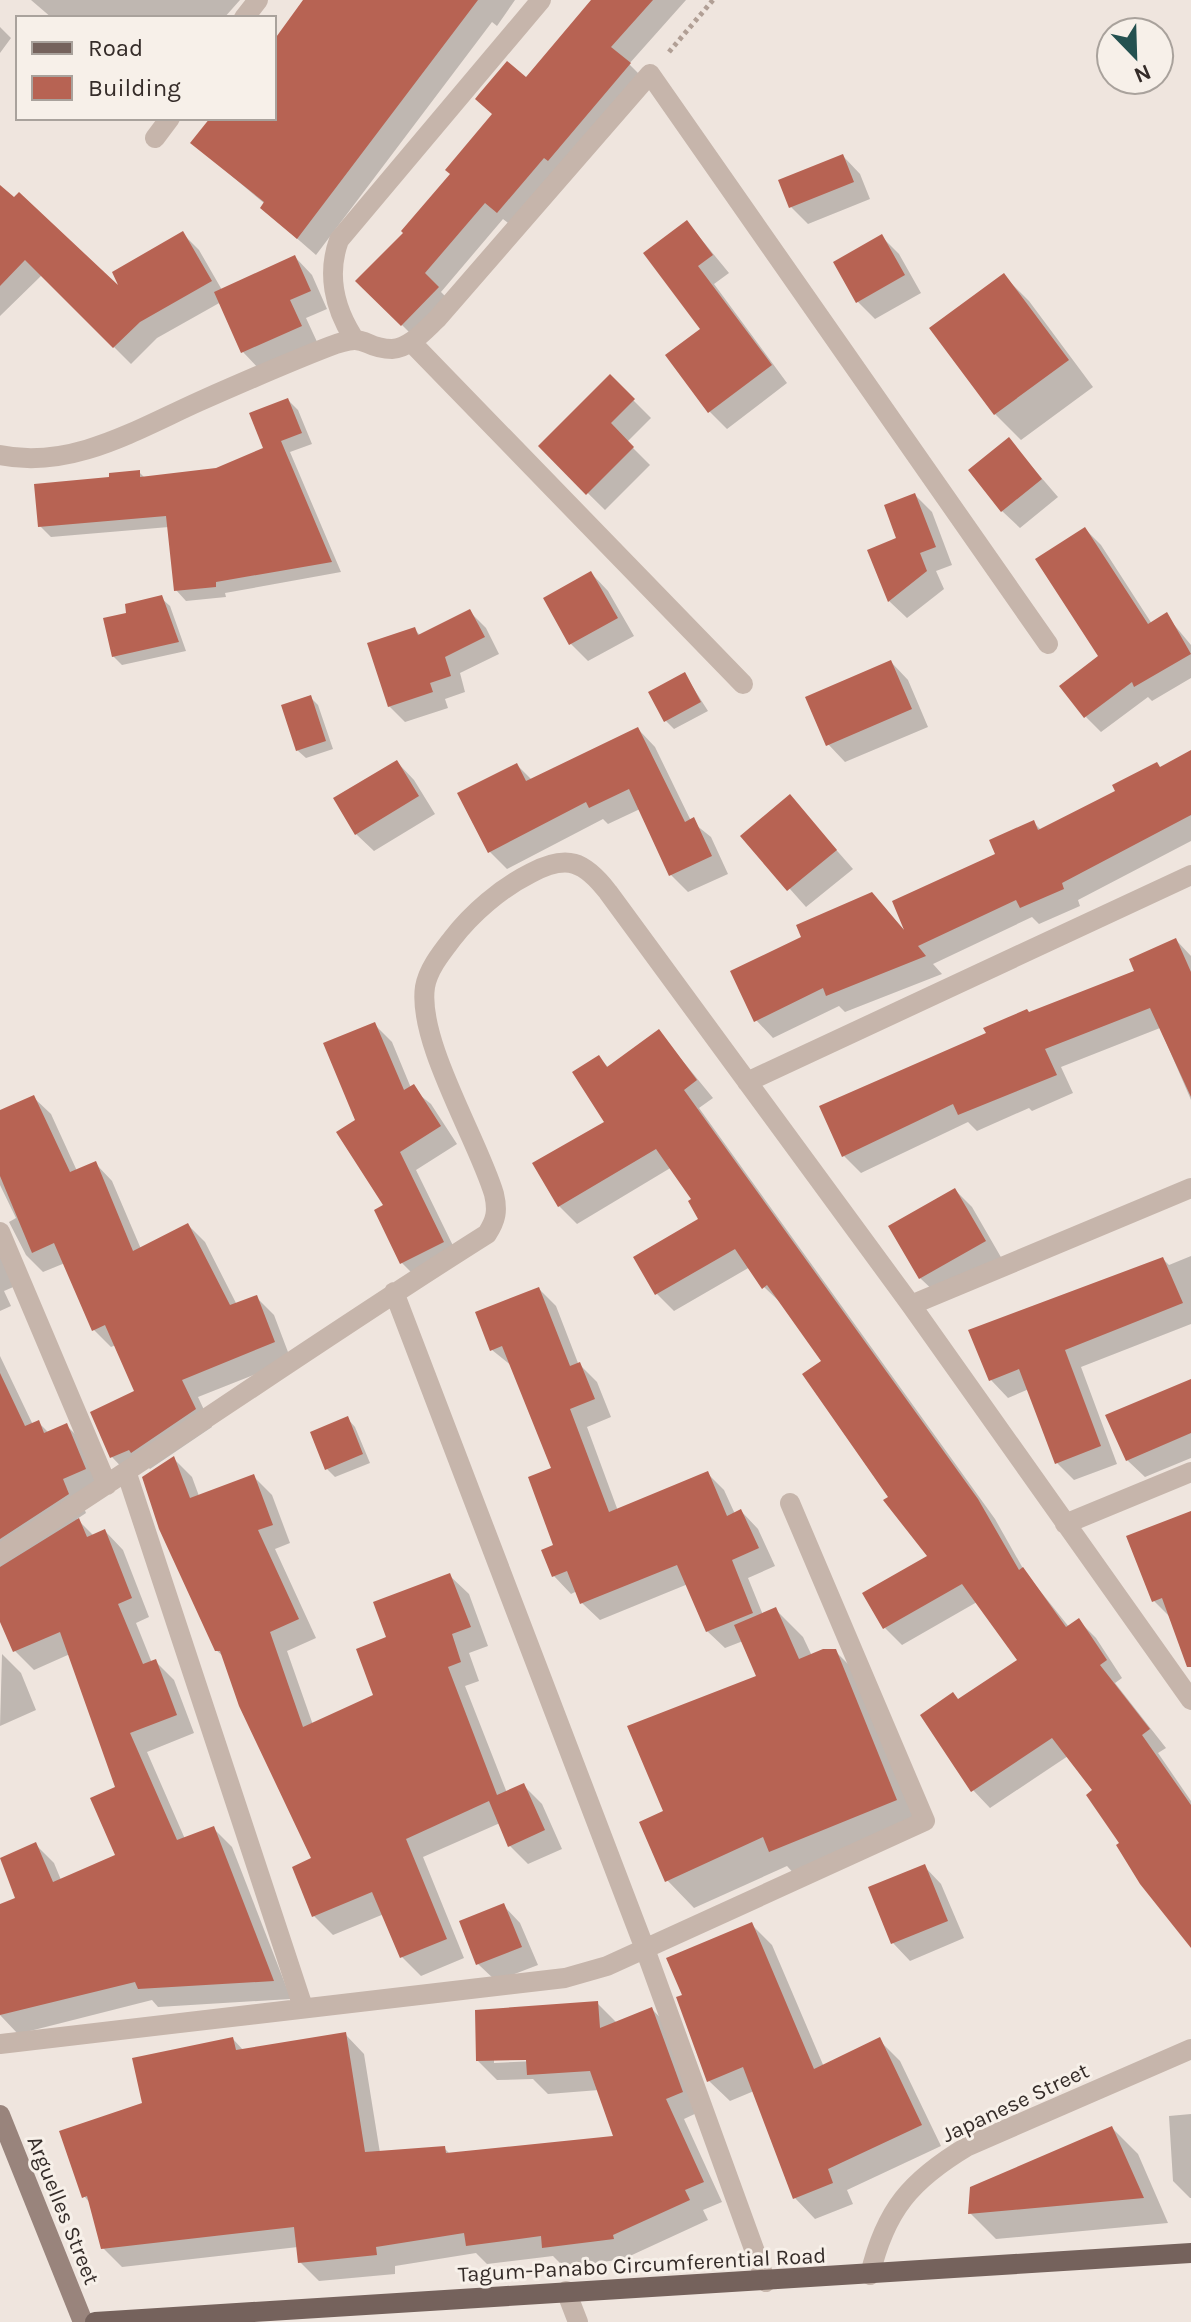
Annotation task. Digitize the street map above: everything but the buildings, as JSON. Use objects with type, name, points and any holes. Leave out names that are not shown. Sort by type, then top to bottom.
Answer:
[{"type":"main road","name":"Tagum-Panabo Circumferential Road","points":[[95,2322],[260,2317],[566,2291],[766,2282],[1191,2253]]},
{"type":"street","points":[[246,16],[258,0]]},
{"type":"street","points":[[353,337],[342,319],[332,281],[332,259],[339,240],[541,0]]},
{"type":"street","points":[[0,455],[24,460],[71,455],[107,443],[279,365],[353,337],[391,349],[411,342],[437,319],[650,74],[1048,644]]},
{"type":"street","points":[[155,138],[168,120]]},
{"type":"street","points":[[411,342],[743,684]]},
{"type":"street","points":[[0,1554],[127,1474],[394,1292],[487,1234],[495,1222],[498,1208],[446,1078],[429,1026],[425,986],[438,958],[468,918],[526,875],[551,862],[572,862],[594,873],[911,1305],[1191,1700]]},
{"type":"street","points":[[747,1082],[1191,875]]},
{"type":"street","points":[[911,1305],[1191,1188]]},
{"type":"street","points":[[0,1232],[107,1485]]},
{"type":"street","points":[[394,1292],[645,1949],[766,2282]]},
{"type":"street","points":[[1065,1524],[1191,1472]]},
{"type":"street","points":[[127,1474],[303,2007]]},
{"type":"street","points":[[0,2044],[565,1978],[607,1966],[925,1821],[790,1503]]},
{"type":"street","name":"Japanese Street","points":[[870,2275],[879,2236],[902,2197],[936,2165],[968,2146],[1191,2049]]},
{"type":"street","name":"Arguelles Street","points":[[0,2115],[83,2322]]},
{"type":"street","points":[[566,2291],[578,2322]]},
{"type":"path","points":[[650,74],[713,0]]}]
